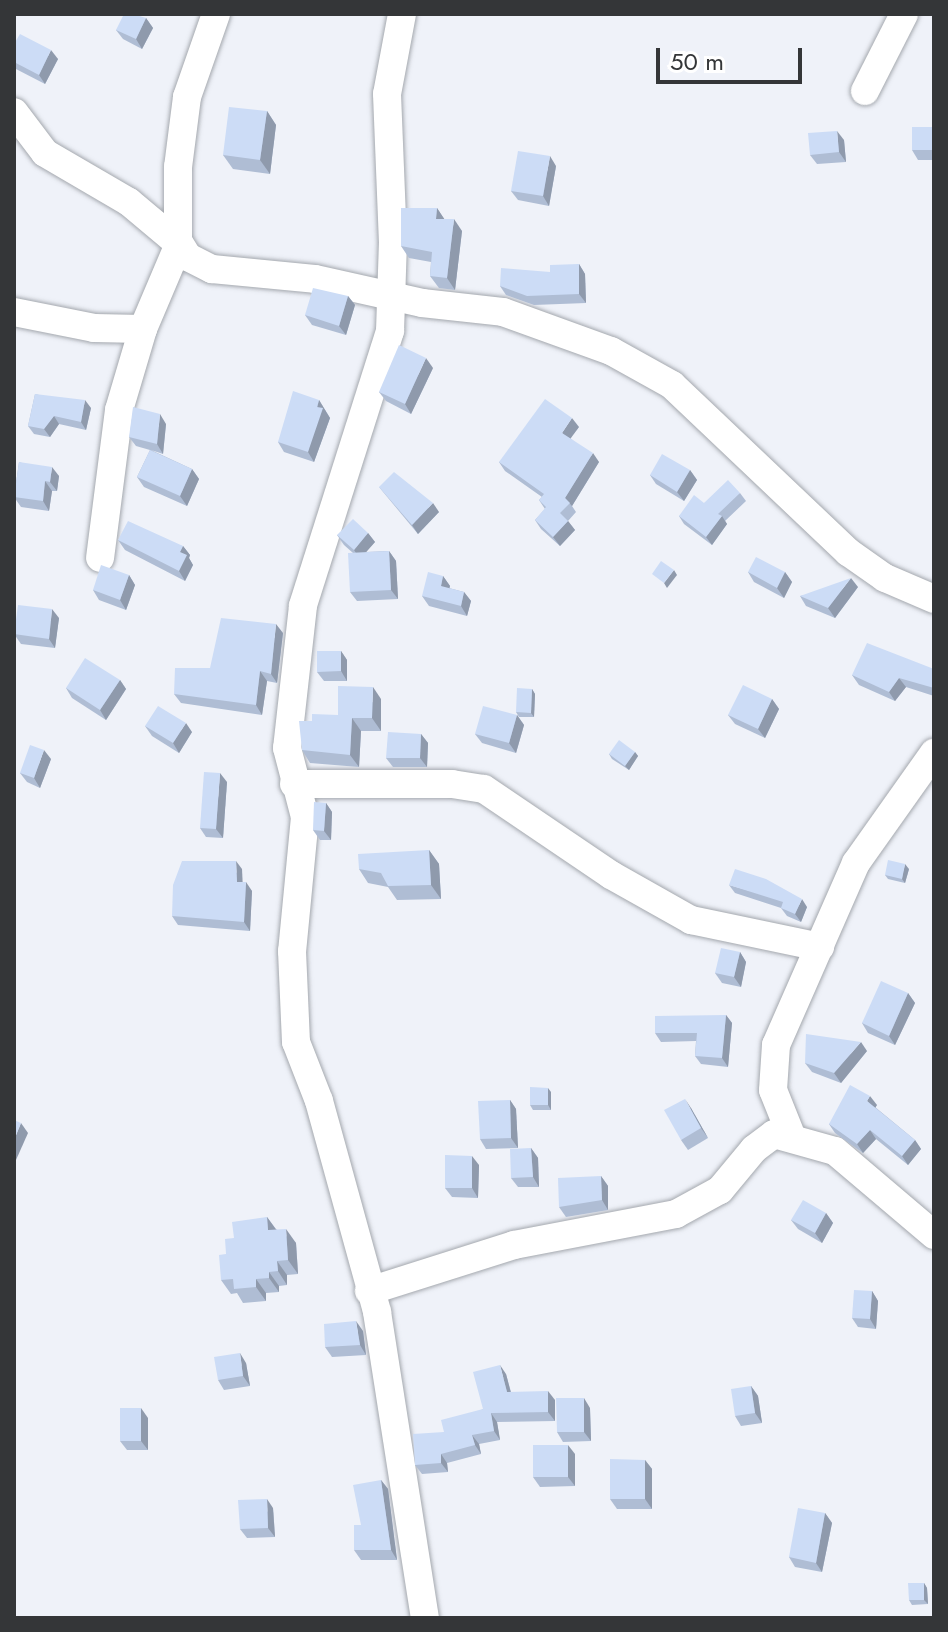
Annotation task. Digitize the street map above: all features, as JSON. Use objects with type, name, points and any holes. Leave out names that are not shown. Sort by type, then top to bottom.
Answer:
[{"type":"street","points":[[100,558],[119,410],[143,329],[179,244],[178,167],[187,97],[216,14]]},
{"type":"street","points":[[402,14],[387,94],[390,331],[349,447],[301,615],[287,748],[294,784],[304,806],[305,830],[292,951],[296,1042],[319,1101],[369,1291],[395,1407],[425,1618]]},
{"type":"street","points":[[865,91],[904,14]]},
{"type":"street","points":[[14,112],[45,153],[129,202],[179,244],[194,261],[212,269],[315,279],[535,320],[650,370],[672,385],[848,552],[885,578],[934,599]]},
{"type":"street","points":[[14,312],[94,328],[143,329]]},
{"type":"street","points":[[791,1135],[775,1099],[773,1065],[856,863],[934,753]]},
{"type":"street","points":[[294,784],[452,784],[484,789],[611,875],[691,920],[820,947]]},
{"type":"street","points":[[369,1291],[514,1245],[676,1214],[720,1190],[765,1139],[791,1135],[835,1151],[862,1170],[934,1235]]},
{"type":"building","points":[[124,14],[146,18],[136,39],[116,30]]},
{"type":"building","points":[[20,34],[51,50],[39,75],[14,62],[14,44]]},
{"type":"building","points":[[229,107],[267,111],[260,160],[223,155]]},
{"type":"building","points":[[912,127],[934,127],[934,150],[912,150]]},
{"type":"building","points":[[837,131],[839,152],[810,155],[808,133]]},
{"type":"building","points":[[518,151],[550,156],[543,196],[511,191]]},
{"type":"building","points":[[401,208],[437,208],[436,219],[454,219],[447,278],[430,276],[432,252],[401,246]]},
{"type":"building","points":[[579,264],[579,294],[527,296],[500,286],[501,268],[550,272],[550,265]]},
{"type":"building","points":[[313,288],[348,296],[339,326],[305,315]]},
{"type":"building","points":[[399,345],[426,358],[405,404],[379,392]]},
{"type":"building","points":[[293,391],[319,400],[317,407],[323,408],[308,452],[278,442]]},
{"type":"building","points":[[35,394],[85,400],[81,422],[54,416],[44,429],[28,426]]},
{"type":"building","points":[[545,399],[572,418],[562,433],[593,453],[565,498],[570,503],[560,513],[568,521],[553,537],[535,520],[546,507],[539,500],[544,494],[499,462]]},
{"type":"building","points":[[133,407],[160,414],[157,444],[129,437]]},
{"type":"building","points":[[150,450],[192,469],[180,496],[137,477]]},
{"type":"building","points":[[662,454],[690,470],[677,492],[650,475]]},
{"type":"building","points":[[19,462],[52,467],[50,482],[45,481],[43,501],[14,497]]},
{"type":"building","points":[[394,472],[433,503],[412,525],[379,487]]},
{"type":"building","points":[[728,480],[740,493],[718,514],[722,516],[706,537],[679,516],[694,495],[704,503]]},
{"type":"building","points":[[353,519],[368,533],[354,550],[337,535]]},
{"type":"building","points":[[128,521],[183,546],[180,552],[187,555],[179,571],[118,540]]},
{"type":"building","points":[[389,551],[391,590],[350,592],[348,553]]},
{"type":"building","points":[[756,557],[785,572],[777,588],[748,572]]},
{"type":"building","points":[[661,561],[674,570],[664,583],[652,574]]},
{"type":"building","points":[[101,565],[129,575],[120,600],[93,590]]},
{"type":"building","points":[[428,572],[443,576],[441,586],[464,592],[461,606],[422,596]]},
{"type":"building","points":[[851,578],[828,608],[800,596]]},
{"type":"building","points":[[18,605],[52,609],[49,639],[14,634]]},
{"type":"building","points":[[221,618],[276,624],[271,674],[260,671],[256,705],[174,694],[175,668],[210,668]]},
{"type":"building","points":[[867,643],[934,669],[934,688],[899,678],[889,692],[852,675]]},
{"type":"building","points":[[317,651],[341,651],[341,671],[317,672]]},
{"type":"building","points":[[85,658],[120,680],[100,710],[66,688]]},
{"type":"building","points":[[743,685],[772,699],[758,729],[728,715]]},
{"type":"building","points":[[338,686],[373,687],[372,718],[352,718],[350,755],[302,750],[299,721],[312,721],[312,714],[338,715]]},
{"type":"building","points":[[517,688],[532,689],[531,713],[516,712]]},
{"type":"building","points":[[158,706],[186,723],[173,743],[145,726]]},
{"type":"building","points":[[483,706],[517,715],[509,743],[475,734]]},
{"type":"building","points":[[388,732],[421,734],[420,758],[386,758]]},
{"type":"building","points":[[619,740],[635,752],[625,766],[609,754]]},
{"type":"building","points":[[30,745],[44,750],[34,778],[20,773]]},
{"type":"building","points":[[204,772],[220,773],[216,829],[200,828]]},
{"type":"building","points":[[314,802],[326,803],[324,831],[313,830]]},
{"type":"building","points":[[429,850],[431,885],[388,886],[381,873],[359,869],[358,854]]},
{"type":"building","points":[[888,860],[905,864],[902,879],[885,875]]},
{"type":"building","points":[[182,861],[236,861],[237,882],[246,882],[244,922],[172,916],[173,885]]},
{"type":"building","points":[[735,869],[766,879],[802,899],[795,914],[781,908],[783,902],[729,885]]},
{"type":"building","points":[[721,948],[740,952],[734,977],[715,973]]},
{"type":"building","points":[[881,981],[908,993],[889,1036],[862,1023]]},
{"type":"building","points":[[726,1015],[722,1058],[695,1056],[697,1033],[655,1033],[655,1016]]},
{"type":"building","points":[[806,1034],[861,1042],[834,1073],[805,1063]]},
{"type":"building","points":[[850,1085],[870,1096],[867,1101],[915,1140],[902,1156],[870,1130],[857,1144],[829,1124]]},
{"type":"building","points":[[530,1087],[548,1088],[548,1105],[530,1105]]},
{"type":"building","points":[[685,1099],[701,1128],[681,1140],[664,1110]]},
{"type":"building","points":[[510,1100],[511,1138],[480,1139],[478,1101]]},
{"type":"building","points":[[14,1120],[21,1123],[14,1140]]},
{"type":"building","points":[[531,1148],[533,1177],[511,1178],[510,1149]]},
{"type":"building","points":[[445,1155],[472,1156],[472,1188],[445,1188]]},
{"type":"building","points":[[601,1176],[602,1200],[559,1207],[558,1178]]},
{"type":"building","points":[[803,1200],[826,1213],[815,1233],[791,1220]]},
{"type":"building","points":[[267,1217],[268,1230],[286,1229],[288,1260],[277,1261],[278,1271],[269,1272],[269,1278],[256,1279],[256,1287],[234,1289],[233,1279],[221,1280],[219,1255],[226,1254],[225,1239],[234,1238],[232,1222]]},
{"type":"building","points":[[854,1290],[872,1291],[870,1319],[852,1318]]},
{"type":"building","points":[[356,1321],[360,1345],[325,1347],[324,1324]]},
{"type":"building","points":[[240,1353],[243,1376],[218,1380],[214,1357]]},
{"type":"building","points":[[500,1365],[507,1392],[548,1391],[548,1412],[491,1413],[494,1431],[472,1435],[475,1445],[441,1454],[441,1463],[415,1465],[413,1434],[444,1432],[441,1420],[483,1409],[473,1372]]},
{"type":"building","points":[[751,1386],[755,1413],[735,1416],[731,1389]]},
{"type":"building","points":[[556,1398],[584,1398],[584,1432],[557,1432]]},
{"type":"building","points":[[120,1408],[141,1408],[141,1441],[120,1441]]},
{"type":"building","points":[[533,1445],[568,1445],[568,1477],[533,1477]]},
{"type":"building","points":[[610,1459],[645,1460],[645,1499],[610,1499]]},
{"type":"building","points":[[381,1480],[391,1550],[354,1550],[354,1525],[361,1525],[353,1485]]},
{"type":"building","points":[[267,1499],[268,1528],[240,1529],[238,1500]]},
{"type":"building","points":[[798,1508],[825,1513],[816,1563],[789,1557]]},
{"type":"building","points":[[908,1583],[924,1583],[924,1600],[909,1600]]}]
